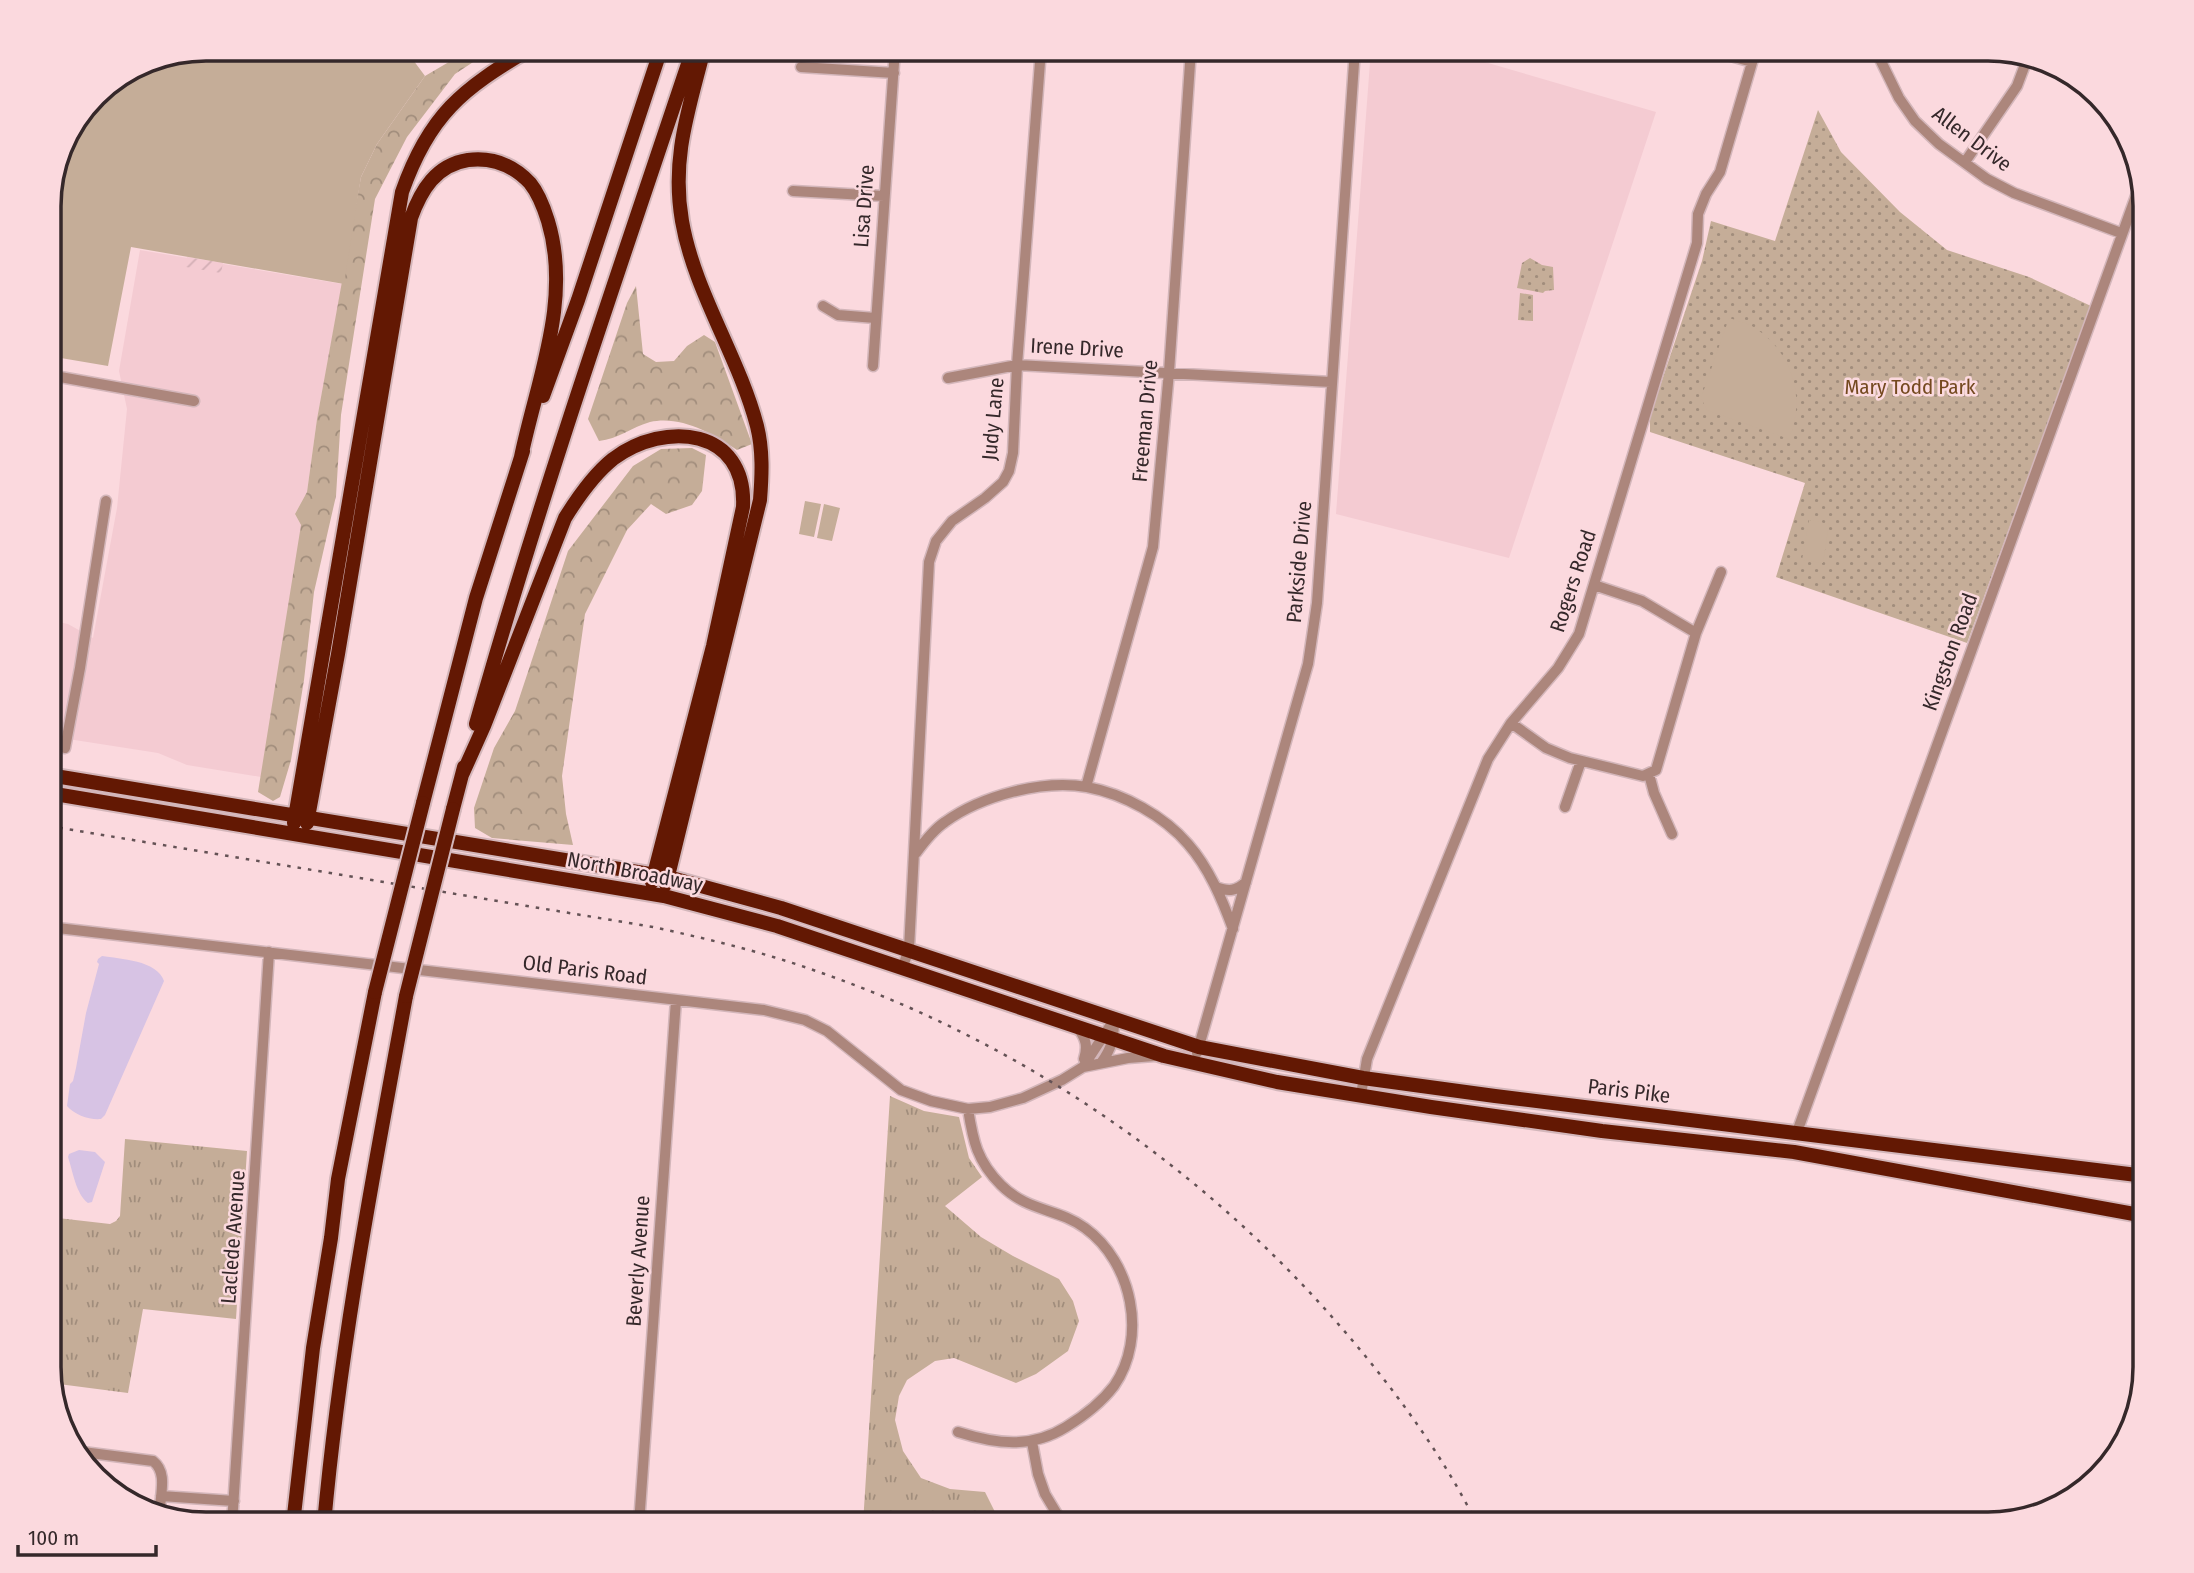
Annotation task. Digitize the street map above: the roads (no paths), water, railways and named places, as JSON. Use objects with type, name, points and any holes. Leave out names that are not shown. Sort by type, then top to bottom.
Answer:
[{"type":"highway","points":[[299,834],[402,192],[419,151],[452,103],[473,85],[510,62]]},
{"type":"highway","points":[[294,1512],[313,1348],[338,1179],[375,992],[466,630],[521,457],[578,300],[657,62]]},
{"type":"highway","points":[[325,1512],[330,1454],[353,1287],[406,996],[453,809],[501,635],[689,62]]},
{"type":"highway","points":[[656,895],[760,500],[762,453],[757,427],[748,397],[699,276],[689,246],[678,193],[684,125],[701,62]]},
{"type":"highway","points":[[302,816],[338,654],[411,218],[422,191],[429,182],[448,166],[477,159],[506,164],[522,174],[535,189],[545,210],[556,259],[557,286],[553,325],[521,457]]},
{"type":"highway","points":[[462,775],[484,726],[565,518],[580,494],[612,460],[646,441],[673,435],[703,439],[715,445],[734,466],[743,493],[743,507],[661,876]]},
{"type":"highway","name":"North Broadway","points":[[62,777],[661,876],[781,908],[1114,1020]]},
{"type":"highway","name":"North Broadway","points":[[62,795],[656,895],[777,926],[1108,1037],[1195,1062]]},
{"type":"highway","name":"Paris Pike","points":[[1114,1020],[1199,1047],[1363,1078],[2133,1174]]},
{"type":"highway","name":"Paris Pike","points":[[1195,1062],[1277,1082],[1361,1096],[1602,1130],[1794,1152],[2133,1214]]},
{"type":"highway","points":[[1794,1152],[1797,1132]]},
{"type":"street","name":"Freeman Drive","points":[[1086,787],[1153,547],[1169,372],[1190,61]]},
{"type":"street","name":"Parkside Drive","points":[[1195,1062],[1308,664],[1317,603],[1354,61]]},
{"type":"street","name":"Allen Drive","points":[[1881,61],[1915,121],[1939,144],[1987,179],[2014,193],[2121,233]]},
{"type":"street","name":"Lisa Drive","points":[[873,366],[894,62]]},
{"type":"street","name":"Judy Lane","points":[[902,969],[909,949],[929,562],[936,541],[952,521],[1003,482],[1013,453],[1040,62]]},
{"type":"street","name":"Rogers Road","points":[[1361,1096],[1367,1059],[1488,759],[1511,723],[1558,668],[1575,642],[1697,243],[1698,214],[1706,194],[1720,173],[1752,62]]},
{"type":"street","points":[[1965,162],[2017,86],[2024,66]]},
{"type":"street","points":[[801,67],[894,74]]},
{"type":"street","points":[[793,191],[884,196]]},
{"type":"street","name":"Kingston Road","points":[[1797,1132],[2133,203]]},
{"type":"street","points":[[822,306],[838,315],[875,318]]},
{"type":"street","name":"Irene Drive","points":[[948,378],[1017,365],[1331,382]]},
{"type":"street","points":[[62,377],[194,401]]},
{"type":"street","points":[[65,748],[106,501]]},
{"type":"street","points":[[1511,723],[1546,748],[1581,761],[1643,776],[1656,770],[1696,633],[1721,572]]},
{"type":"street","points":[[1594,585],[1643,601],[1696,633]]},
{"type":"street","points":[[1565,807],[1581,761]]},
{"type":"street","points":[[1650,774],[1654,793],[1672,834]]},
{"type":"street","points":[[915,854],[927,837],[944,822],[971,807],[1040,786],[1086,787],[1128,801],[1175,831],[1199,858],[1216,887],[1233,929]]},
{"type":"street","points":[[1216,887],[1232,891],[1246,882]]},
{"type":"street","name":"Old Paris Road","points":[[62,928],[764,1010],[805,1020],[827,1031],[901,1090],[931,1101],[968,1109],[990,1107],[1023,1098],[1062,1080],[1083,1067],[1108,1037]]},
{"type":"street","name":"Laclede Avenue","points":[[233,1512],[270,952]]},
{"type":"street","name":"Beverly Avenue","points":[[640,1512],[676,1000]]},
{"type":"street","points":[[1101,1063],[1110,1052],[1108,1037],[1114,1020]]},
{"type":"street","points":[[1078,1027],[1085,1038],[1087,1048],[1083,1067]]},
{"type":"street","name":"Old Paris Road","points":[[1083,1067],[1128,1058],[1164,1055]]},
{"type":"street","points":[[958,1432],[1002,1443],[1032,1442],[1055,1434],[1083,1416],[1114,1385],[1129,1351],[1132,1327],[1130,1300],[1124,1277],[1115,1261],[1098,1239],[1069,1218],[1028,1205],[991,1174],[976,1150],[968,1109]]},
{"type":"street","points":[[1032,1442],[1038,1474],[1045,1494],[1056,1512]]},
{"type":"street","points":[[90,1453],[153,1461],[160,1467],[162,1474],[160,1504]]},
{"type":"street","points":[[161,1496],[234,1501]]},
{"type":"railway","points":[[62,828],[653,927],[715,941],[816,971],[959,1031],[1027,1067],[1092,1108],[1155,1153],[1215,1201],[1272,1254],[1368,1359],[1427,1439],[1471,1512]]},
{"type":"park label","name":"Mary Todd Park","points":[[1910,387]]}]
